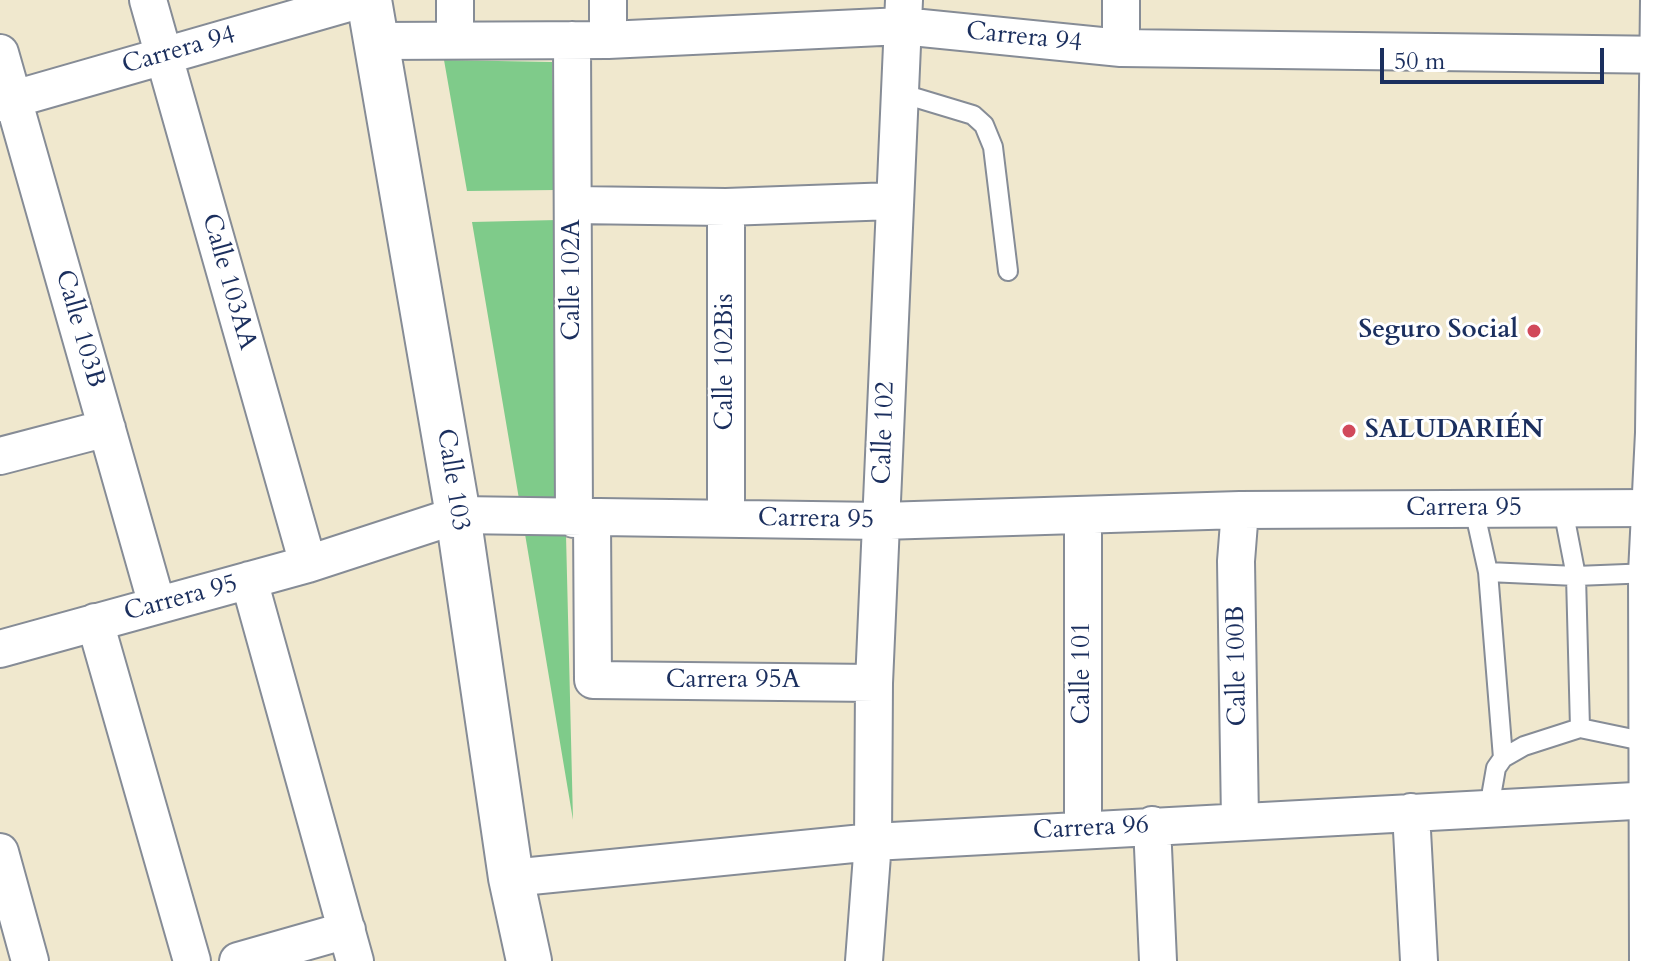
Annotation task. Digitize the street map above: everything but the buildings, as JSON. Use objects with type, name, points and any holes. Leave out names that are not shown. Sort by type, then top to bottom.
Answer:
[{"type":"street","name":"Calle 103AA","points":[[148,0],[308,564]]},
{"type":"street","name":"Carrera 94","points":[[6,101],[164,55],[311,7],[359,0]]},
{"type":"street","points":[[455,0],[455,39]]},
{"type":"street","points":[[608,0],[608,40]]},
{"type":"street","points":[[1121,0],[1121,48]]},
{"type":"street","points":[[1652,961],[1663,800],[1651,573],[1652,508],[1665,433],[1668,56],[1663,0]]},
{"type":"street","name":"Carrera 94","points":[[373,21],[455,39],[608,40],[903,13],[1121,48],[1668,56]]},
{"type":"street","name":"Calle 102","points":[[864,961],[873,842],[874,683],[903,13]]},
{"type":"street","name":"Calle 103","points":[[373,21],[458,515],[511,878],[529,961]]},
{"type":"street","name":"Calle 102A","points":[[572,40],[573,205],[583,519],[593,680]]},
{"type":"street","name":"Calle 103B","points":[[0,53],[6,101],[107,428],[157,605]]},
{"type":"street","points":[[573,205],[726,207],[893,201]]},
{"type":"street","name":"Calle 102Bis","points":[[726,207],[726,518]]},
{"type":"street","points":[[0,456],[107,428]]},
{"type":"street","name":"Carrera 95","points":[[0,649],[308,564],[458,515],[882,521],[1240,510],[1652,508]]},
{"type":"street","name":"Calle 100B","points":[[1240,510],[1236,561],[1240,821]]},
{"type":"street","name":"Calle 101","points":[[1083,517],[1083,829]]},
{"type":"street","points":[[238,961],[351,946],[249,580]]},
{"type":"street","points":[[95,622],[192,961]]},
{"type":"street","name":"Carrera 95A","points":[[593,680],[874,683]]},
{"type":"street","name":"Carrera 96","points":[[511,878],[873,842],[1663,800]]},
{"type":"street","points":[[1411,812],[1419,961]]},
{"type":"street","points":[[1152,825],[1158,961]]},
{"type":"street","points":[[0,852],[30,961]]},
{"type":"lane","points":[[900,93],[973,115],[984,125],[993,147],[1008,271]]},
{"type":"lane","points":[[1474,509],[1488,572],[1503,758]]},
{"type":"lane","points":[[1563,509],[1576,576],[1580,728]]},
{"type":"lane","points":[[1488,572],[1576,576],[1651,573]]},
{"type":"lane","points":[[1489,808],[1496,768],[1503,758],[1524,746],[1580,728],[1662,745]]},
{"type":"green space","points":[[444,60],[552,62],[556,190],[467,191]]},
{"type":"green space","points":[[557,220],[564,499],[519,499],[472,222]]},
{"type":"green space","points":[[525,534],[566,535],[573,820]]},
{"type":"place","name":"Seguro Social","points":[[1534,331]]},
{"type":"place","name":"SALUDARIÉN","points":[[1349,431]]}]
